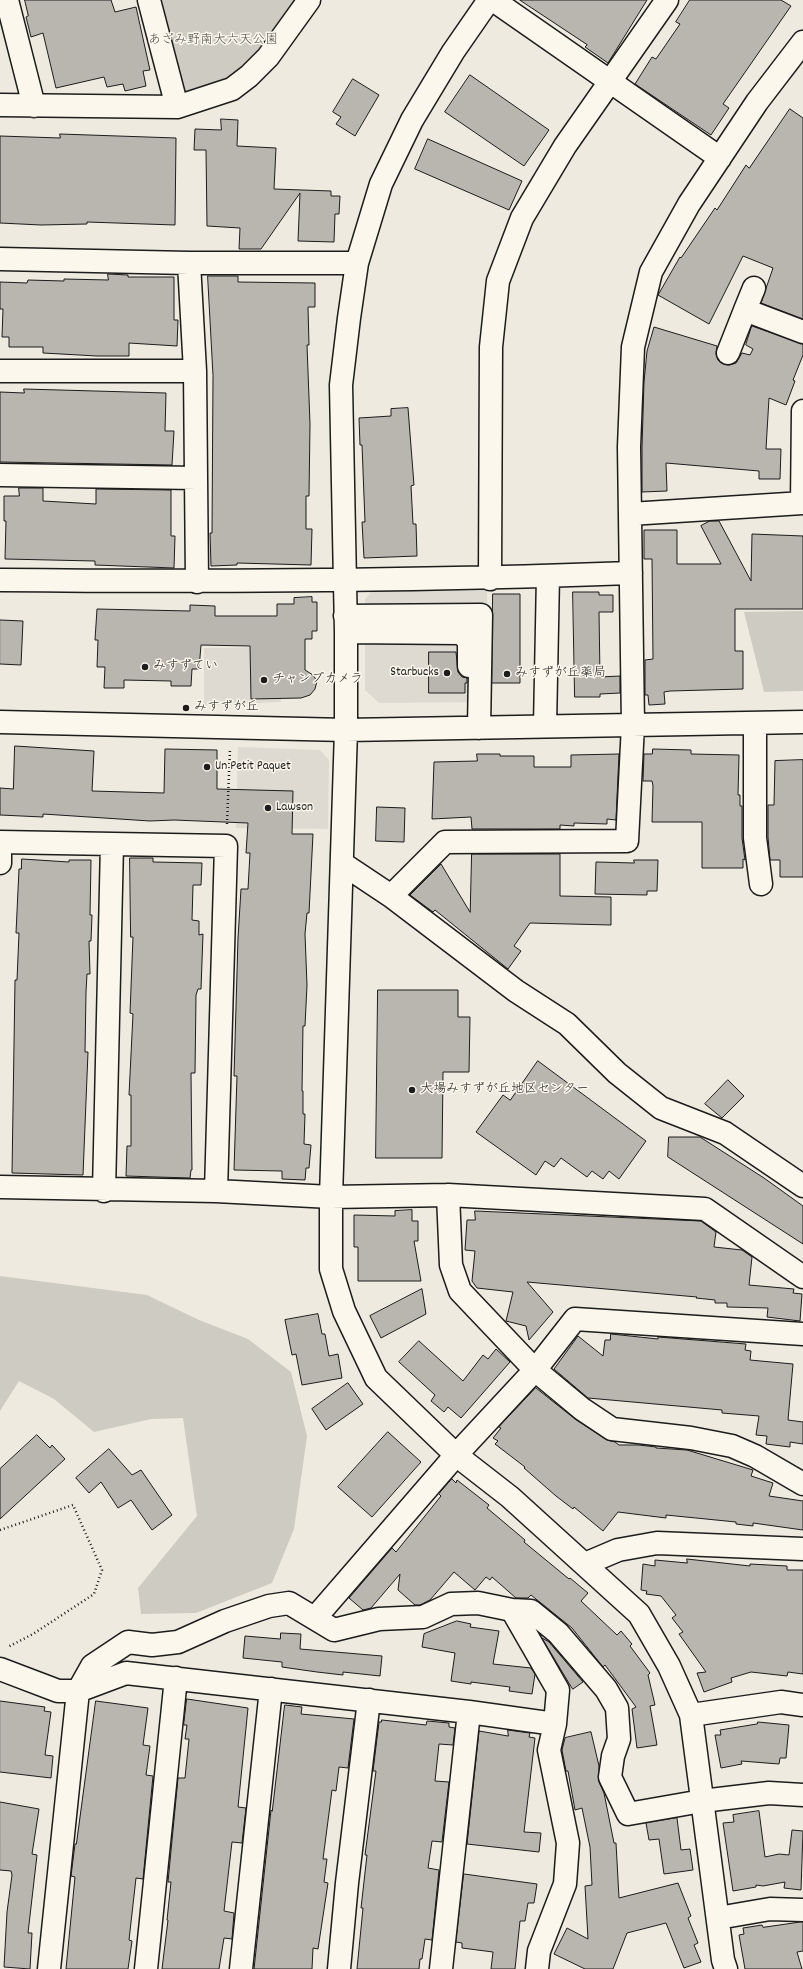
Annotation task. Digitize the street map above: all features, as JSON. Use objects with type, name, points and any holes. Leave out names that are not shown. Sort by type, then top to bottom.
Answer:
[{"type":"street","points":[[7,0],[34,106]]},
{"type":"street","points":[[149,0],[177,107]]},
{"type":"street","points":[[0,105],[177,107],[232,88],[249,76],[268,58],[309,0]]},
{"type":"street","points":[[489,0],[453,52],[412,120],[381,184],[357,263],[340,385],[346,624],[346,730],[343,864],[331,1197],[331,1270],[344,1311],[376,1378],[456,1455],[510,1497],[639,1614],[669,1666],[691,1715],[726,1969]]},
{"type":"street","points":[[493,0],[720,158]]},
{"type":"street","points":[[490,579],[491,347],[498,281],[522,218],[565,146],[667,0]]},
{"type":"street","points":[[391,896],[444,842],[627,841],[633,725],[629,447],[632,347],[651,272],[689,204],[757,102],[803,42]]},
{"type":"street","points":[[0,259],[189,263],[357,263]]},
{"type":"street","points":[[189,263],[195,371],[197,582]]},
{"type":"street","points":[[728,353],[754,288]]},
{"type":"street","points":[[745,310],[803,332]]},
{"type":"street","points":[[0,371],[195,371]]},
{"type":"street","points":[[630,514],[802,503],[803,412]]},
{"type":"street","points":[[0,475],[196,478]]},
{"type":"street","points":[[0,580],[197,582],[345,581],[490,579],[631,573]]},
{"type":"street","points":[[545,726],[548,576]]},
{"type":"street","points":[[346,624],[481,615],[474,728]]},
{"type":"street","points":[[0,722],[346,730],[803,722]]},
{"type":"street","points":[[755,724],[755,838],[761,884]]},
{"type":"street","points":[[0,863],[0,842],[226,846],[216,1191]]},
{"type":"street","points":[[104,1191],[112,844]]},
{"type":"street","points":[[343,864],[391,896],[516,991],[567,1024],[617,1073],[661,1108],[725,1133],[803,1186]]},
{"type":"street","points":[[0,1187],[104,1191],[216,1191],[331,1197],[448,1195],[705,1209],[803,1277]]},
{"type":"street","points":[[448,1195],[452,1265],[460,1291],[535,1370],[582,1409],[612,1430],[692,1438],[732,1446],[755,1456],[803,1484]]},
{"type":"street","points":[[315,1618],[456,1455],[535,1370],[576,1319],[803,1334]]},
{"type":"street","points":[[585,1564],[618,1550],[657,1543],[803,1549]]},
{"type":"street","points":[[50,1969],[78,1691],[92,1666],[128,1642],[152,1645],[178,1642],[225,1621],[269,1606],[289,1603],[334,1630],[379,1619],[423,1617],[452,1604],[478,1603],[512,1610],[531,1611],[558,1633],[606,1689],[617,1708],[619,1739],[613,1756],[610,1777],[628,1814],[702,1801],[769,1792],[803,1795]]},
{"type":"street","points":[[512,1610],[558,1690],[555,1724],[549,1750],[568,1843],[566,1884],[539,1951],[537,1969]]},
{"type":"street","points":[[0,1669],[58,1691],[78,1691],[126,1673],[369,1700],[555,1724]]},
{"type":"street","points":[[146,1969],[176,1678]]},
{"type":"street","points":[[241,1969],[270,1689]]},
{"type":"street","points":[[339,1969],[346,1883],[369,1700]]},
{"type":"street","points":[[691,1715],[781,1702],[803,1705]]},
{"type":"street","points":[[441,1969],[469,1712]]},
{"type":"street","points":[[718,1918],[770,1908],[803,1910]]},
{"type":"path","points":[[226,846],[230,727]]},
{"type":"path","points":[[0,1530],[74,1505],[102,1570],[94,1594],[33,1634],[6,1648]]},
{"type":"shaded area","points":[[487,590],[488,702],[379,703],[365,690],[365,599],[372,591]]},
{"type":"shaded area","points":[[281,647],[281,702],[204,705],[204,648]]},
{"type":"shaded area","points":[[238,747],[320,750],[329,760],[328,829],[236,828]]},
{"type":"green space","name":"あざみ野南大六天公園","points":[[161,0],[300,0],[276,33],[233,81],[184,97]]},
{"type":"green space","points":[[803,611],[803,691],[764,692],[744,612]]},
{"type":"green space","points":[[0,1276],[147,1295],[199,1320],[248,1339],[291,1372],[307,1436],[294,1529],[272,1583],[196,1613],[141,1614],[138,1588],[197,1516],[183,1418],[151,1419],[94,1432],[54,1399],[19,1381],[0,1411]]},
{"type":"building","points":[[25,0],[111,0],[115,12],[136,7],[150,70],[143,71],[146,86],[125,91],[123,84],[107,87],[104,77],[56,88],[43,33],[31,37],[26,17],[28,16]]},
{"type":"building","points":[[520,0],[647,0],[608,63],[585,47],[587,45]]},
{"type":"building","points":[[690,0],[781,0],[791,6],[723,104],[729,108],[711,135],[635,84],[652,57],[656,59],[680,24],[676,22]]},
{"type":"building","points":[[470,75],[549,130],[524,166],[445,112]]},
{"type":"building","points":[[353,79],[379,95],[355,136],[336,124],[341,117],[333,112]]},
{"type":"building","points":[[790,109],[803,118],[803,319],[761,303],[773,268],[743,256],[709,324],[658,295],[680,257],[681,258],[715,208],[717,210],[746,165],[749,168]]},
{"type":"building","points":[[221,119],[238,120],[237,146],[276,148],[274,189],[331,191],[331,196],[340,196],[339,214],[335,214],[334,242],[298,241],[300,193],[261,249],[239,249],[240,228],[207,226],[206,150],[194,150],[195,129],[221,130]]},
{"type":"building","points":[[60,134],[176,138],[175,225],[87,222],[87,224],[41,225],[0,223],[0,136],[60,138]]},
{"type":"building","points":[[428,139],[522,181],[509,210],[415,169]]},
{"type":"building","points":[[108,274],[128,275],[128,277],[174,277],[174,320],[178,320],[177,346],[129,343],[129,356],[97,356],[43,353],[43,347],[9,347],[9,337],[2,337],[3,309],[0,309],[0,282],[27,283],[28,280],[64,281],[64,279],[108,280]]},
{"type":"building","points":[[208,276],[238,276],[238,282],[315,283],[315,307],[308,307],[309,345],[307,345],[310,424],[309,496],[306,496],[306,529],[312,529],[311,565],[237,563],[237,565],[211,566],[210,533],[212,533],[213,376]]},
{"type":"building","points":[[752,326],[803,344],[803,355],[793,380],[795,381],[786,405],[769,398],[766,449],[781,449],[780,479],[759,479],[759,471],[666,463],[667,491],[642,492],[644,382],[647,351],[654,327],[717,346],[716,354],[718,360],[723,364],[729,365],[736,363],[742,353],[750,355],[753,349],[746,345]]},
{"type":"building","points":[[24,389],[166,393],[165,431],[174,431],[172,465],[0,462],[0,392],[24,393]]},
{"type":"building","points":[[408,408],[414,485],[411,486],[413,524],[416,524],[417,556],[364,558],[362,522],[365,522],[362,445],[360,445],[359,418],[391,416],[391,409]]},
{"type":"building","points":[[19,488],[43,488],[43,501],[96,504],[96,489],[171,490],[171,536],[175,536],[174,568],[95,565],[95,561],[5,559],[6,521],[4,521],[4,496],[19,496]]},
{"type":"building","points":[[710,521],[719,521],[751,581],[752,534],[803,536],[803,609],[735,609],[735,651],[743,651],[743,689],[664,692],[665,704],[649,705],[648,695],[645,695],[645,660],[653,659],[652,559],[644,559],[644,530],[677,530],[677,564],[721,564],[701,526]]},
{"type":"building","points":[[573,592],[599,592],[599,595],[613,595],[613,612],[599,612],[600,677],[620,676],[620,693],[600,694],[600,697],[575,697]]},
{"type":"building","points":[[493,594],[520,594],[520,683],[492,683]]},
{"type":"building","points":[[312,597],[312,602],[317,602],[317,631],[312,631],[312,639],[305,639],[305,670],[313,675],[317,681],[315,689],[310,695],[301,698],[251,699],[250,646],[201,645],[199,669],[192,669],[191,686],[171,686],[171,681],[124,680],[124,688],[104,688],[105,667],[97,667],[98,640],[95,640],[97,609],[190,611],[190,605],[215,606],[215,616],[277,616],[277,604],[294,604],[294,598]]},
{"type":"building","points":[[0,620],[23,621],[21,665],[0,664]]},
{"type":"building","points":[[429,652],[456,652],[458,672],[462,677],[467,678],[467,683],[465,683],[465,693],[429,693]]},
{"type":"building","points":[[15,746],[94,751],[92,791],[164,793],[165,749],[217,750],[217,789],[293,791],[292,834],[313,834],[309,913],[307,913],[305,934],[307,985],[305,1026],[303,1026],[302,1091],[303,1114],[305,1114],[304,1144],[311,1145],[309,1168],[306,1168],[305,1180],[282,1179],[282,1171],[234,1170],[237,1076],[234,1076],[238,938],[241,889],[248,889],[250,853],[246,853],[248,823],[174,820],[150,821],[43,814],[43,817],[0,815],[0,788],[13,789]]},
{"type":"building","points":[[653,749],[691,750],[691,754],[739,755],[738,795],[740,795],[740,806],[742,806],[742,838],[745,860],[743,859],[743,868],[702,868],[702,822],[652,822],[652,781],[643,781],[644,754],[652,754]]},
{"type":"building","points":[[477,754],[534,756],[534,767],[571,767],[571,755],[619,754],[616,820],[607,819],[607,824],[574,823],[574,826],[560,825],[560,829],[472,829],[471,817],[432,819],[434,762],[477,761]]},
{"type":"building","points":[[803,760],[803,877],[780,877],[780,860],[770,860],[768,837],[768,805],[774,805],[775,761]]},
{"type":"building","points":[[377,807],[405,808],[404,842],[376,841]]},
{"type":"building","points":[[472,854],[560,854],[560,896],[611,897],[611,925],[530,923],[514,946],[521,951],[508,969],[435,910],[433,912],[410,895],[441,864],[470,912]]},
{"type":"building","points":[[130,858],[153,858],[153,862],[202,863],[201,885],[193,885],[192,920],[199,921],[199,935],[203,934],[201,989],[198,989],[196,995],[195,1073],[191,1073],[192,1170],[190,1178],[126,1176],[127,1146],[131,1146],[131,1095],[129,1095],[133,1014],[130,1013],[133,937],[131,937]]},
{"type":"building","points":[[22,859],[69,862],[69,860],[91,860],[90,915],[92,915],[91,941],[89,941],[90,974],[87,974],[86,992],[85,1052],[88,1052],[83,1175],[12,1173],[15,980],[17,980],[19,933],[16,933],[19,869],[21,869]]},
{"type":"building","points":[[634,860],[658,860],[657,891],[647,891],[647,895],[595,894],[596,862],[634,863]]},
{"type":"building","points":[[378,990],[458,990],[458,1017],[470,1017],[469,1072],[443,1072],[442,1158],[376,1158]]},
{"type":"building","points":[[538,1061],[646,1141],[619,1179],[609,1171],[603,1179],[592,1171],[587,1177],[561,1158],[554,1167],[545,1161],[536,1175],[476,1132],[503,1095],[510,1100]]},
{"type":"building","points":[[728,1080],[744,1096],[722,1118],[705,1104]]},
{"type":"building","points":[[669,1137],[700,1137],[764,1178],[803,1206],[803,1244],[668,1157]]},
{"type":"building","points":[[412,1210],[412,1221],[418,1221],[418,1241],[414,1241],[421,1281],[358,1281],[358,1247],[354,1247],[354,1215],[395,1216],[395,1211]]},
{"type":"building","points":[[475,1211],[701,1221],[716,1232],[714,1247],[742,1250],[752,1257],[749,1285],[794,1289],[793,1293],[802,1294],[800,1321],[767,1317],[768,1308],[727,1307],[727,1303],[715,1303],[715,1300],[696,1298],[697,1297],[527,1282],[553,1312],[529,1340],[526,1326],[506,1321],[513,1292],[477,1288],[472,1281],[475,1251],[465,1250],[467,1220],[475,1220]]},
{"type":"building","points":[[422,1289],[426,1314],[381,1338],[370,1316]]},
{"type":"building","points":[[318,1314],[322,1334],[325,1334],[329,1356],[338,1354],[342,1378],[302,1385],[296,1354],[292,1355],[285,1320]]},
{"type":"building","points":[[611,1334],[658,1339],[658,1337],[746,1344],[745,1350],[751,1351],[750,1360],[793,1364],[788,1420],[803,1422],[803,1444],[790,1442],[790,1447],[766,1444],[767,1436],[756,1435],[759,1416],[722,1413],[722,1410],[588,1398],[554,1369],[578,1336],[603,1356],[605,1340],[610,1340]]},
{"type":"building","points":[[419,1341],[463,1381],[483,1355],[488,1359],[496,1349],[510,1362],[461,1418],[448,1407],[444,1412],[431,1401],[435,1395],[399,1362]]},
{"type":"building","points":[[348,1383],[363,1404],[326,1430],[312,1409]]},
{"type":"building","points":[[536,1388],[575,1419],[607,1440],[615,1442],[619,1445],[639,1445],[656,1448],[687,1450],[753,1470],[751,1476],[773,1483],[769,1496],[803,1501],[803,1530],[753,1523],[753,1526],[736,1524],[736,1522],[666,1515],[666,1518],[618,1512],[603,1531],[574,1507],[573,1509],[556,1496],[524,1468],[525,1467],[495,1444],[498,1441],[493,1438],[501,1428],[499,1427]]},
{"type":"building","points":[[388,1432],[421,1462],[372,1517],[338,1487]]},
{"type":"building","points":[[37,1435],[50,1448],[52,1445],[65,1459],[0,1519],[0,1469]]},
{"type":"building","points":[[109,1449],[132,1475],[141,1470],[172,1515],[152,1530],[131,1500],[118,1508],[101,1482],[89,1493],[76,1478]]},
{"type":"building","points":[[452,1479],[456,1483],[457,1480],[489,1505],[487,1508],[525,1540],[524,1542],[588,1593],[581,1601],[617,1635],[621,1631],[632,1644],[630,1646],[650,1673],[648,1675],[655,1705],[650,1706],[657,1745],[637,1748],[632,1709],[636,1707],[605,1665],[603,1667],[572,1628],[531,1595],[528,1598],[516,1598],[492,1577],[490,1580],[486,1577],[475,1590],[454,1572],[430,1600],[420,1605],[415,1605],[398,1590],[400,1574],[371,1608],[363,1610],[349,1598],[392,1548],[396,1552],[441,1496],[439,1494]]},
{"type":"building","points":[[687,1559],[750,1566],[750,1564],[787,1566],[787,1570],[803,1570],[803,1674],[788,1672],[787,1676],[751,1672],[731,1678],[732,1682],[704,1692],[697,1673],[706,1672],[679,1634],[683,1632],[672,1618],[676,1615],[661,1596],[646,1594],[647,1591],[641,1590],[643,1564],[655,1566],[655,1560],[687,1563]]},
{"type":"building","points":[[457,1621],[471,1624],[470,1627],[499,1631],[493,1664],[531,1668],[535,1674],[532,1694],[509,1691],[510,1687],[451,1681],[455,1653],[422,1647],[424,1634]]},
{"type":"building","points":[[281,1633],[301,1634],[300,1649],[382,1656],[380,1676],[343,1672],[343,1675],[317,1672],[282,1667],[282,1662],[243,1658],[245,1636],[280,1639]]},
{"type":"building","points":[[542,1638],[549,1642],[583,1682],[573,1689]]},
{"type":"building","points":[[187,1699],[248,1708],[238,1807],[246,1808],[242,1843],[232,1842],[224,1911],[234,1913],[232,1939],[224,1938],[219,1969],[162,1969],[168,1920],[171,1882],[168,1882],[178,1778],[185,1778],[189,1739],[185,1739],[187,1725],[184,1725]]},
{"type":"building","points":[[0,1701],[45,1707],[44,1711],[51,1712],[45,1755],[53,1756],[51,1778],[0,1772]]},
{"type":"building","points":[[96,1701],[148,1708],[143,1745],[150,1746],[146,1775],[153,1776],[143,1879],[136,1878],[129,1940],[132,1941],[128,1969],[66,1969],[75,1877],[71,1876]]},
{"type":"building","points":[[285,1705],[302,1707],[301,1714],[354,1719],[348,1768],[339,1767],[336,1791],[332,1790],[323,1859],[327,1859],[324,1882],[328,1883],[318,1949],[313,1948],[312,1969],[254,1969],[271,1810],[272,1811]]},
{"type":"building","points":[[382,1720],[426,1725],[427,1721],[449,1723],[449,1727],[455,1728],[453,1745],[439,1744],[435,1781],[449,1782],[442,1842],[432,1841],[428,1868],[439,1870],[432,1940],[425,1939],[419,1969],[357,1969],[363,1908],[361,1908],[367,1855],[365,1855],[376,1771],[373,1771],[379,1722]]},
{"type":"building","points":[[758,1722],[789,1725],[786,1758],[780,1758],[779,1764],[741,1761],[742,1764],[721,1768],[715,1735],[721,1735],[720,1730],[757,1724]]},
{"type":"building","points":[[508,1730],[530,1733],[529,1737],[535,1738],[524,1832],[541,1833],[539,1852],[467,1844],[479,1731],[508,1736]]},
{"type":"building","points":[[591,1732],[599,1766],[599,1782],[604,1793],[614,1843],[616,1843],[619,1898],[678,1883],[691,1916],[688,1918],[698,1943],[694,1945],[701,1962],[684,1968],[666,1923],[627,1933],[613,1969],[585,1969],[554,1954],[567,1928],[588,1939],[585,1886],[592,1885],[590,1847],[582,1808],[575,1810],[568,1771],[566,1771],[562,1750],[565,1738]]},
{"type":"building","points":[[0,1802],[39,1809],[32,1854],[37,1855],[28,1933],[32,1933],[30,1969],[4,1967],[7,1912],[12,1875],[11,1871],[0,1870]]},
{"type":"building","points":[[759,1811],[765,1857],[779,1854],[789,1855],[792,1830],[803,1831],[801,1890],[784,1888],[785,1882],[763,1886],[756,1885],[756,1887],[733,1891],[723,1823],[734,1822],[733,1815]]},
{"type":"building","points":[[677,1818],[681,1850],[690,1849],[693,1870],[664,1874],[659,1839],[649,1840],[646,1823]]},
{"type":"building","points":[[464,1874],[537,1884],[534,1903],[528,1903],[525,1921],[520,1921],[515,1969],[491,1969],[493,1952],[462,1948],[462,1943],[456,1942]]},
{"type":"building","points":[[803,1922],[803,1951],[797,1952],[802,1969],[745,1969],[739,1935],[744,1934],[743,1928]]},
{"type":"place","name":"みすずてい","points":[[145,667]]},
{"type":"place","name":"Starbucks","points":[[447,673]]},
{"type":"place","name":"みすずが丘薬局","points":[[507,674]]},
{"type":"place","name":"チャンプカメラ","points":[[264,680]]},
{"type":"place","name":"みすずが丘","points":[[186,708]]},
{"type":"place","name":"Un Petit Paquet","points":[[207,767]]},
{"type":"place","name":"Lawson","points":[[268,808]]},
{"type":"place","name":"大場みすずが丘地区センター","points":[[412,1090]]}]
